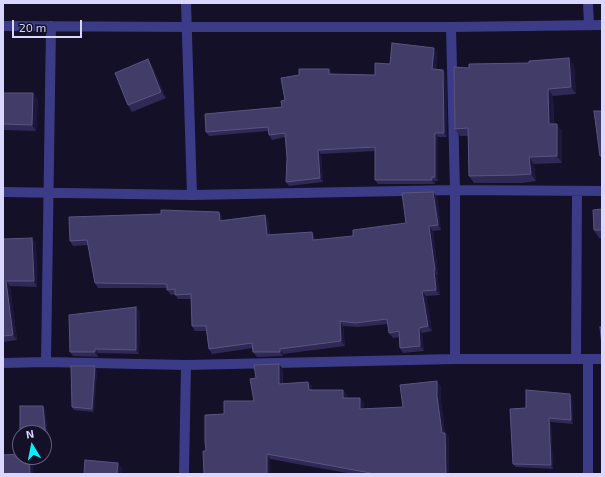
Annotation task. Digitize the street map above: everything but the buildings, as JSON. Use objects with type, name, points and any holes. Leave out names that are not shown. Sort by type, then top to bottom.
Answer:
[{"type":"street","points":[[186,3],[192,195]]},
{"type":"street","points":[[588,3],[589,25]]},
{"type":"street","points":[[3,26],[451,27],[602,25]]},
{"type":"street","points":[[46,362],[51,26]]},
{"type":"street","points":[[451,27],[455,190],[455,359]]},
{"type":"street","points":[[3,192],[192,195],[455,190],[602,191]]},
{"type":"street","points":[[576,358],[577,191]]},
{"type":"street","points":[[3,363],[46,362],[186,365],[455,359],[602,359]]},
{"type":"street","points":[[588,359],[588,474]]},
{"type":"street","points":[[184,474],[186,365]]}]
